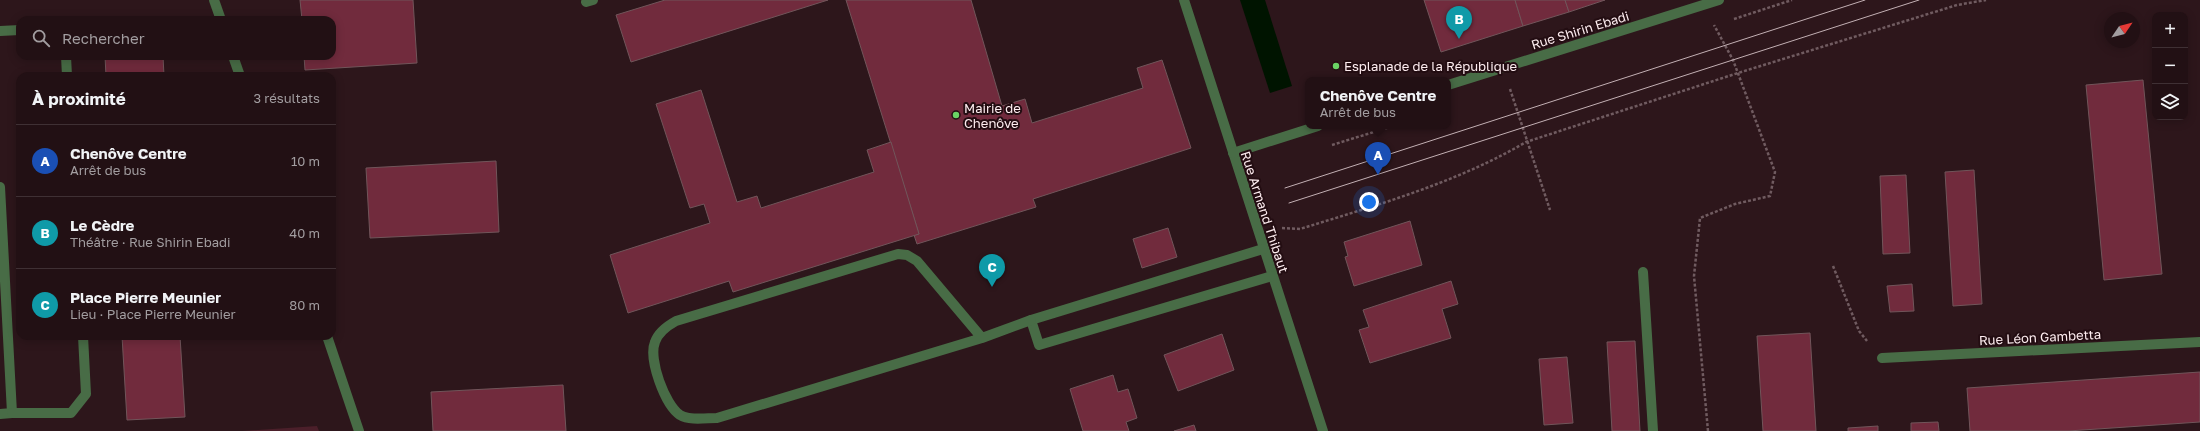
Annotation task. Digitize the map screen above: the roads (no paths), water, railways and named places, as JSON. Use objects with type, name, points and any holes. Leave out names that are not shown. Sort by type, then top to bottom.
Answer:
[{"type":"street","points":[[214,0],[220,16]]},
{"type":"street","name":"Rue Armand Thibaut","points":[[1184,0],[1322,431]]},
{"type":"street","name":"Rue Shirin Ebadi","points":[[1451,84],[1702,3],[1719,0]]},
{"type":"street","points":[[0,30],[16,30]]},
{"type":"street","points":[[66,60],[67,72]]},
{"type":"street","points":[[234,60],[239,72]]},
{"type":"street","points":[[1233,153],[1309,129]]},
{"type":"street","points":[[0,188],[2,281],[12,413]]},
{"type":"street","points":[[982,338],[916,261],[907,255],[898,254],[676,321],[666,327],[660,335],[655,342],[653,352],[665,396],[672,407],[681,415],[693,418],[717,418],[982,338],[1031,320],[1263,249]]},
{"type":"street","points":[[1643,272],[1653,431]]},
{"type":"street","points":[[1031,320],[1039,345],[1272,276]]},
{"type":"street","points":[[0,414],[71,413],[86,394],[82,340]]},
{"type":"street","points":[[328,340],[359,431]]},
{"type":"street","name":"Rue Léon Gambetta","points":[[1882,358],[2200,342]]},
{"type":"tram line","points":[[1285,188],[1865,0]]},
{"type":"tram line","points":[[1289,203],[1919,0]]},
{"type":"place","name":"Le Cèdre","points":[[1459,39]]},
{"type":"place","name":"Esplanade de la République","points":[[1336,66]]},
{"type":"place","name":"Mairie de Chenôve","points":[[956,115]]},
{"type":"place","name":"Chenôve Centre","points":[[1378,175]]},
{"type":"place","name":"Place Pierre Meunier","points":[[992,287]]}]
